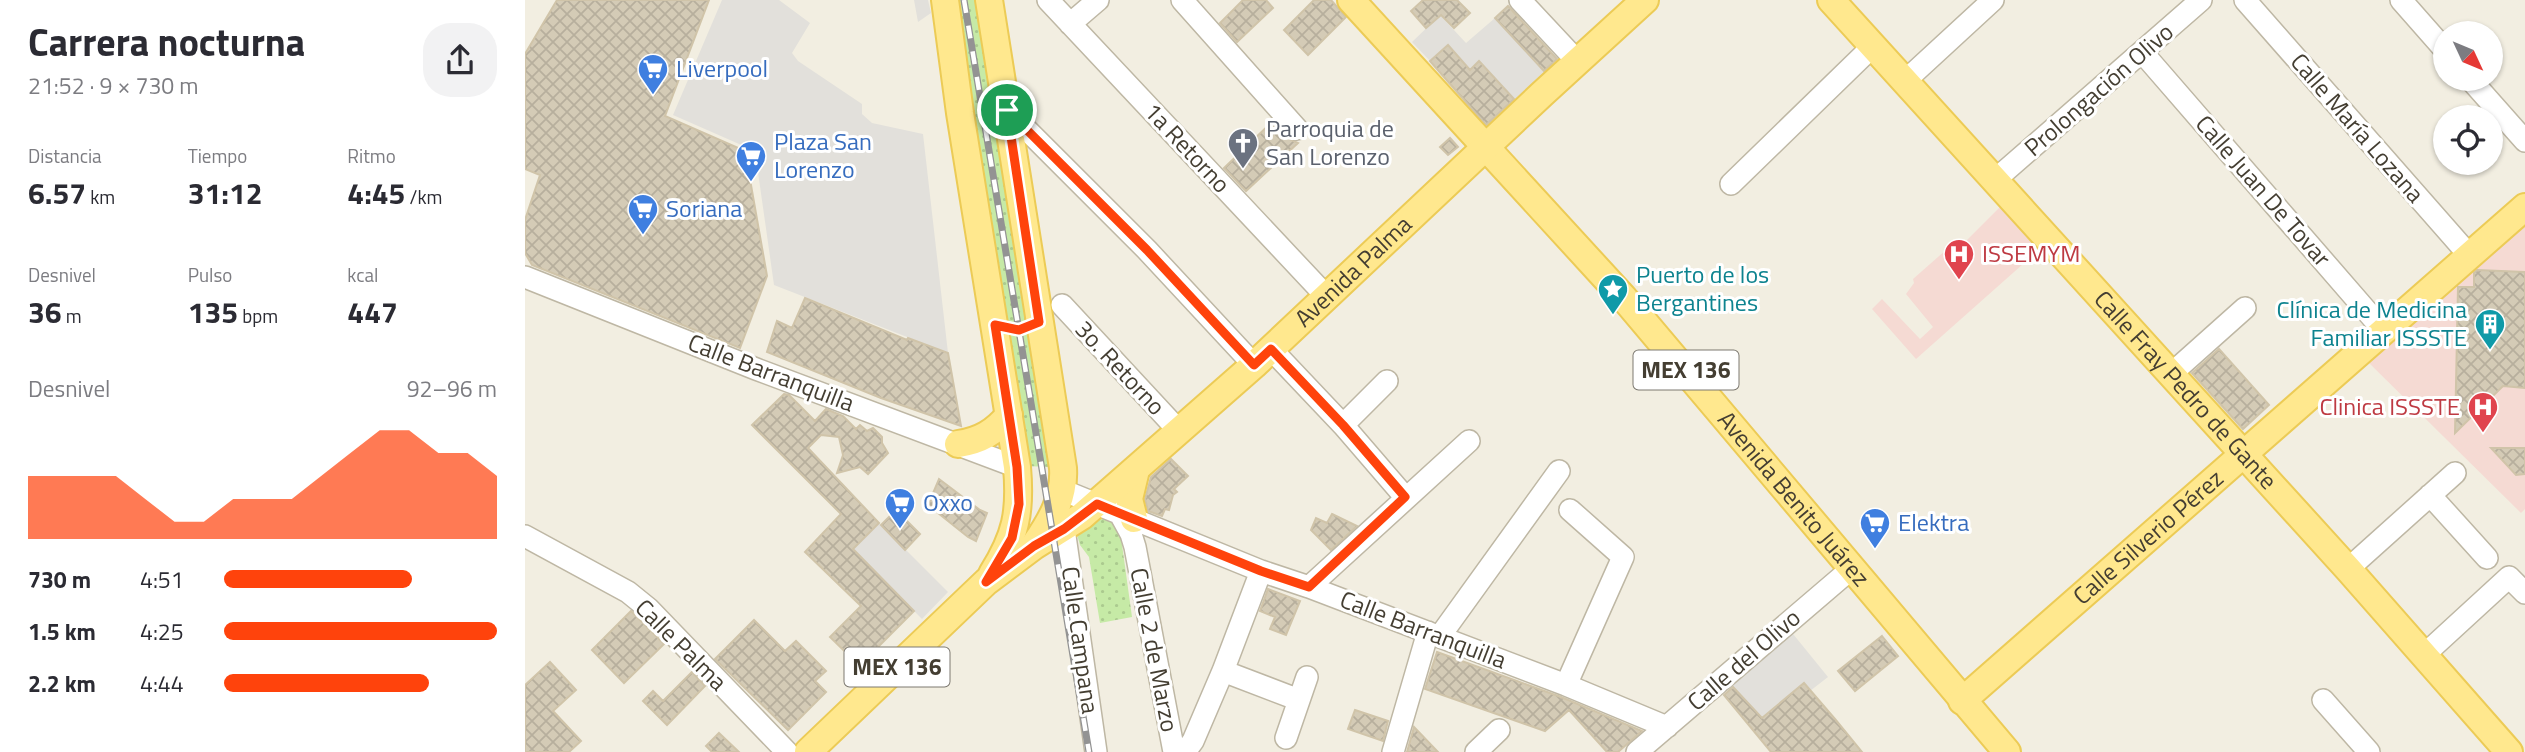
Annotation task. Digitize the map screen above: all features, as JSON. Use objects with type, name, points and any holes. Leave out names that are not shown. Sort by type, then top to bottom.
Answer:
[{"type":"main road","name":"MEX 136","points":[[808,752],[986,582],[1008,545],[1017,518],[1017,467],[960,113],[945,0]]},
{"type":"main road","name":"MEX 136","points":[[989,0],[1063,468],[1062,490],[1050,522],[1034,546]]},
{"type":"main road","name":"Avenida Benito Juárez","points":[[1351,0],[1623,297],[2007,752]]},
{"type":"main road","name":"Avenida Palma","points":[[986,582],[1034,546],[1064,529],[1125,516],[1136,470],[1263,357],[1645,0]]},
{"type":"main road","name":"Calle Fray Pedro de Gante","points":[[1831,0],[2348,569],[2424,655],[2500,749]]},
{"type":"main road","name":"Calle Silverio Pérez","points":[[1962,701],[2525,207]]},
{"type":"main road","points":[[995,325],[1019,330],[1039,322]]},
{"type":"main road","points":[[958,444],[986,436],[1009,415]]},
{"type":"main road","points":[[1017,467],[1039,488],[1062,490]]},
{"type":"main road","points":[[1125,516],[1136,470]]},
{"type":"street","name":"1a Retorno","points":[[1048,0],[1327,297]]},
{"type":"street","points":[[1070,24],[1098,0]]},
{"type":"street","points":[[1182,0],[1297,129]]},
{"type":"street","points":[[1520,0],[1577,61]]},
{"type":"street","points":[[1905,81],[1993,0]]},
{"type":"street","name":"Prolongación Olivo","points":[[1996,179],[2201,0]]},
{"type":"street","name":"Calle María Lozana","points":[[2245,0],[2469,255]]},
{"type":"street","points":[[2401,0],[2433,36]]},
{"type":"street","points":[[1731,184],[1873,46]]},
{"type":"street","name":"Calle Juan De Tovar","points":[[2142,52],[2383,331]]},
{"type":"street","points":[[2481,91],[2525,141]]},
{"type":"street","points":[[1007,110],[1147,250],[1263,357],[1343,425],[1405,497]]},
{"type":"street","name":"Calle Barranquilla","points":[[525,277],[756,369],[1017,467]]},
{"type":"street","name":"3o. Retorno","points":[[1062,304],[1179,431]]},
{"type":"street","points":[[2171,374],[2245,308]]},
{"type":"street","points":[[1343,425],[1387,382]]},
{"type":"street","points":[[1309,587],[1469,441]]},
{"type":"street","points":[[1393,752],[1434,634],[1559,471]]},
{"type":"street","points":[[2348,569],[2455,473]]},
{"type":"street","name":"Calle Barranquilla","points":[[1062,490],[1261,571],[1434,634],[1667,727]]},
{"type":"street","points":[[2430,495],[2487,558]]},
{"type":"street","points":[[1566,685],[1623,557],[1570,510]]},
{"type":"street","name":"Calle 2 de Marzo","points":[[1125,516],[1140,534],[1135,547],[1174,752]]},
{"type":"street","name":"Calle Campana","points":[[1064,529],[1096,752]]},
{"type":"street","name":"Calle Palma","points":[[525,536],[628,592],[649,609],[787,752]]},
{"type":"street","name":"Calle del Olivo","points":[[1637,752],[1851,569]]},
{"type":"street","points":[[1185,752],[1193,741],[1223,671],[1261,571]]},
{"type":"street","points":[[2424,655],[2509,577],[2525,593]]},
{"type":"street","points":[[1223,671],[1299,700]]},
{"type":"street","points":[[1286,738],[1307,677]]},
{"type":"street","points":[[2323,700],[2369,752]]},
{"type":"street","points":[[1476,752],[1499,730]]},
{"type":"shaded area","points":[[722,0],[779,0],[810,23],[792,53],[798,61],[862,104],[862,114],[872,123],[923,134],[948,353],[774,285],[755,151],[673,115]]},
{"type":"shaded area","points":[[914,0],[928,0],[931,13],[918,22]]},
{"type":"shaded area","points":[[1440,15],[1466,43],[1495,18],[1546,74],[1517,102],[1479,61],[1470,70],[1448,45],[1430,61],[1412,42]]},
{"type":"shaded area","name":"ISSEMYM","points":[[2001,206],[2040,249],[1916,359],[1872,309],[1882,299],[1920,339],[1933,327],[1906,294],[1914,283],[1913,279],[1955,242],[1963,244]]},
{"type":"shaded area","name":"Clinica ISSSTE","points":[[2525,218],[2525,509],[2521,513],[2366,360]]},
{"type":"shaded area","points":[[879,523],[948,592],[922,619],[853,549]]},
{"type":"shaded area","points":[[1789,629],[1828,677],[1810,691],[1804,684],[1762,718],[1731,684]]},
{"type":"green space","points":[[952,0],[978,0],[1050,467],[1025,466]]},
{"type":"green space","points":[[1097,513],[1119,523],[1132,617],[1100,623],[1089,557],[1080,545],[1076,531]]},
{"type":"building","name":"Soriana","points":[[557,0],[709,0],[665,116],[745,151],[767,276],[740,348],[532,265],[525,253],[525,220],[540,175],[525,169],[525,54]]},
{"type":"building","points":[[1243,0],[1266,0],[1273,8],[1237,42],[1220,23]]},
{"type":"building","points":[[1314,0],[1331,0],[1346,17],[1308,55],[1284,30]]},
{"type":"building","points":[[1423,0],[1457,0],[1470,13],[1454,28],[1441,15],[1426,28],[1411,11]]},
{"type":"building","points":[[1508,6],[1557,59],[1544,71],[1495,18]]},
{"type":"building","points":[[1448,45],[1470,70],[1479,61],[1514,99],[1486,125],[1430,61]]},
{"type":"building","points":[[1273,121],[1287,138],[1298,143],[1246,191],[1224,168]]},
{"type":"building","points":[[1450,138],[1458,147],[1448,155],[1440,147]]},
{"type":"building","name":"Clínica de Medicina Familiar ISSSTE","points":[[2477,270],[2525,272],[2525,388],[2503,386],[2455,433],[2458,287],[2474,287],[2474,273]]},
{"type":"building","points":[[805,298],[907,340],[908,338],[948,353],[961,426],[881,398],[767,352],[777,321],[792,328]]},
{"type":"building","points":[[2219,349],[2269,405],[2243,429],[2192,373]]},
{"type":"building","points":[[784,394],[789,395],[815,421],[826,409],[843,416],[856,429],[860,425],[867,431],[873,428],[882,437],[882,443],[888,453],[868,474],[860,467],[837,473],[843,455],[839,437],[821,435],[808,448],[879,523],[853,549],[914,611],[876,649],[882,655],[866,672],[830,637],[861,606],[805,552],[841,514],[752,425]]},
{"type":"building","points":[[2491,448],[2525,448],[2525,474],[2516,475]]},
{"type":"building","points":[[1171,459],[1188,476],[1174,489],[1177,492],[1173,495],[1169,510],[1165,509],[1162,516],[1148,511],[1145,499],[1151,477]]},
{"type":"building","points":[[939,479],[987,513],[976,541],[928,505]]},
{"type":"building","name":"Oxxo","points":[[896,510],[920,534],[905,550],[881,525]]},
{"type":"building","points":[[1332,514],[1357,526],[1331,550],[1311,530],[1316,518],[1327,523]]},
{"type":"building","points":[[1268,589],[1300,601],[1286,635],[1270,629],[1275,617],[1260,611]]},
{"type":"building","points":[[631,611],[664,644],[624,683],[592,650]]},
{"type":"building","points":[[754,620],[785,651],[796,641],[826,671],[815,681],[826,692],[788,730],[715,659]]},
{"type":"building","points":[[1882,636],[1898,656],[1855,691],[1838,671]]},
{"type":"building","points":[[1437,652],[1561,697],[1642,731],[1618,752],[1607,752],[1569,710],[1545,731],[1425,689]]},
{"type":"building","points":[[550,662],[576,690],[553,711],[581,741],[569,752],[525,752],[525,685]]},
{"type":"building","points":[[692,672],[705,686],[667,725],[643,701],[653,691],[663,701]]},
{"type":"building","points":[[1804,683],[1862,752],[1771,752],[1724,695],[1733,687],[1762,718]]},
{"type":"building","points":[[1355,710],[1388,721],[1383,741],[1348,729]]},
{"type":"building","points":[[1414,727],[1438,752],[1407,752]]},
{"type":"building","points":[[719,733],[739,752],[712,752],[706,746]]},
{"type":"railway","points":[[964,0],[1089,752]]},
{"type":"place","name":"Liverpool","points":[[653,96]]},
{"type":"place","name":"Parroquia de San Lorenzo","points":[[1243,170]]},
{"type":"place","name":"Plaza San Lorenzo","points":[[751,183]]},
{"type":"place","name":"Soriana","points":[[643,236]]},
{"type":"place","name":"ISSEMYM","points":[[1959,281]]},
{"type":"place","name":"Puerto de los Bergantines","points":[[1613,316]]},
{"type":"place","name":"Clínica de Medicina Familiar ISSSTE","points":[[2490,351]]},
{"type":"place","name":"Clinica ISSSTE","points":[[2483,434]]},
{"type":"place","name":"Oxxo","points":[[900,530]]},
{"type":"place","name":"Elektra","points":[[1875,550]]},
{"type":"route","points":[[1007,110],[1147,250],[1254,365],[1271,349],[1343,425],[1405,497],[1309,587],[1261,571],[1097,504],[986,582],[1012,538],[1019,504],[1017,467],[995,325],[1019,330],[1039,322],[1007,110]]}]
